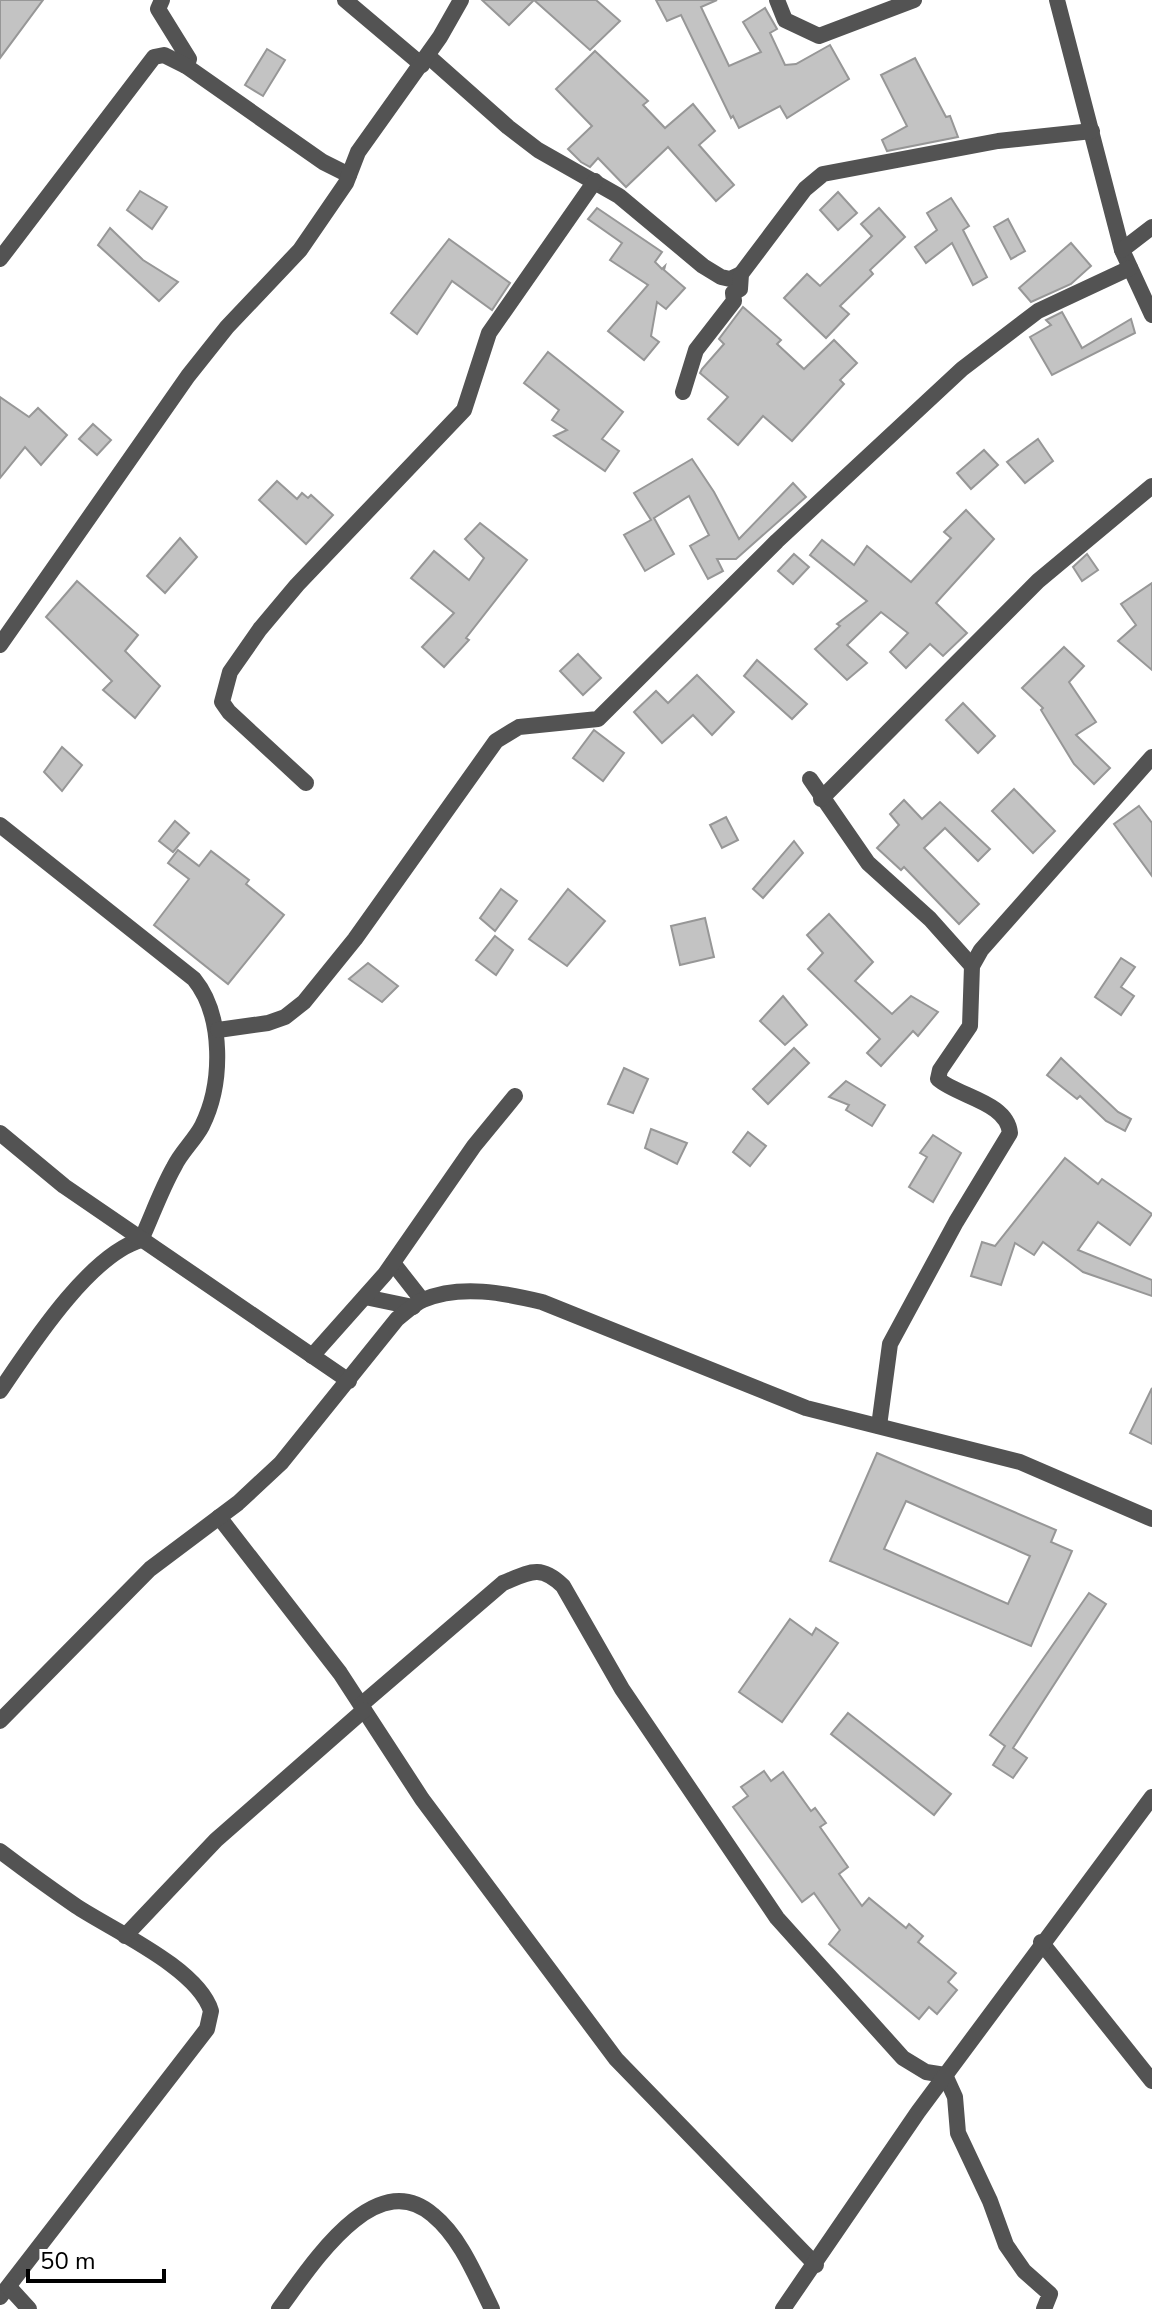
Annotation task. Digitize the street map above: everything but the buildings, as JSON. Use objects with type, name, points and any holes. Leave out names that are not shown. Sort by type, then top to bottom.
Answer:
[{"type":"street","points":[[162,0],[158,9],[189,59],[186,66]]},
{"type":"street","points":[[345,0],[538,150],[619,196],[712,272],[730,279],[741,274],[805,189],[823,174],[998,141],[1092,131]]},
{"type":"street","points":[[0,645],[188,376],[227,327],[300,250],[349,175],[358,152],[425,60],[461,0]]},
{"type":"street","points":[[777,0],[785,20],[819,36],[914,0]]},
{"type":"street","points":[[1057,0],[1122,250],[1152,315]]},
{"type":"street","points":[[0,259],[154,57],[164,55],[186,66],[323,162],[349,175]]},
{"type":"street","points":[[306,783],[222,702],[230,672],[297,585],[464,410],[489,333],[595,181]]},
{"type":"street","points":[[1122,250],[1152,227]]},
{"type":"street","points":[[218,1030],[268,1023],[285,1017],[304,1002],[355,939],[496,741],[508,731],[598,719],[777,541],[962,369],[1038,311],[1072,298],[1130,268]]},
{"type":"street","points":[[683,392],[696,350],[734,301],[733,293],[740,289],[741,274]]},
{"type":"street","points":[[821,799],[1038,581],[1152,486]]},
{"type":"street","points":[[879,1426],[890,1344],[1010,1133],[1009,1124],[997,1111],[938,1079],[940,1070],[970,1026],[972,966],[989,940],[1152,757]]},
{"type":"street","points":[[810,779],[868,863],[930,919],[972,966]]},
{"type":"street","points":[[0,825],[194,979],[207,996],[218,1030],[211,1100],[201,1128],[169,1175],[141,1240],[129,1244],[91,1275],[42,1333],[0,1391]]},
{"type":"street","points":[[312,1356],[393,1263],[474,1146],[515,1096]]},
{"type":"street","points":[[0,1133],[64,1186],[349,1381]]},
{"type":"street","points":[[393,1263],[417,1304]]},
{"type":"street","points":[[0,1721],[150,1569],[219,1517],[281,1463],[397,1319],[417,1304],[459,1292],[501,1292],[542,1302],[806,1408],[1020,1462],[1152,1519]]},
{"type":"street","points":[[365,1297],[417,1304]]},
{"type":"street","points":[[219,1517],[363,1707],[422,1799],[616,2059],[816,2265]]},
{"type":"street","points":[[125,1936],[216,1840],[503,1583],[530,1572],[545,1571],[563,1586],[622,1689],[777,1918],[903,2058],[926,2072],[945,2075]]},
{"type":"street","points":[[783,2309],[945,2075],[1041,1942],[1152,1797]]},
{"type":"street","points":[[0,1851],[168,1963],[209,2002],[211,2020],[4,2292],[29,2309]]},
{"type":"street","points":[[1041,1942],[1152,2081]]},
{"type":"street","points":[[945,2075],[955,2097],[958,2133],[990,2201],[1006,2245],[1024,2271],[1050,2294],[1044,2309]]},
{"type":"street","points":[[279,2309],[323,2253],[358,2216],[393,2200],[412,2201],[433,2214],[448,2231],[492,2309]]}]
